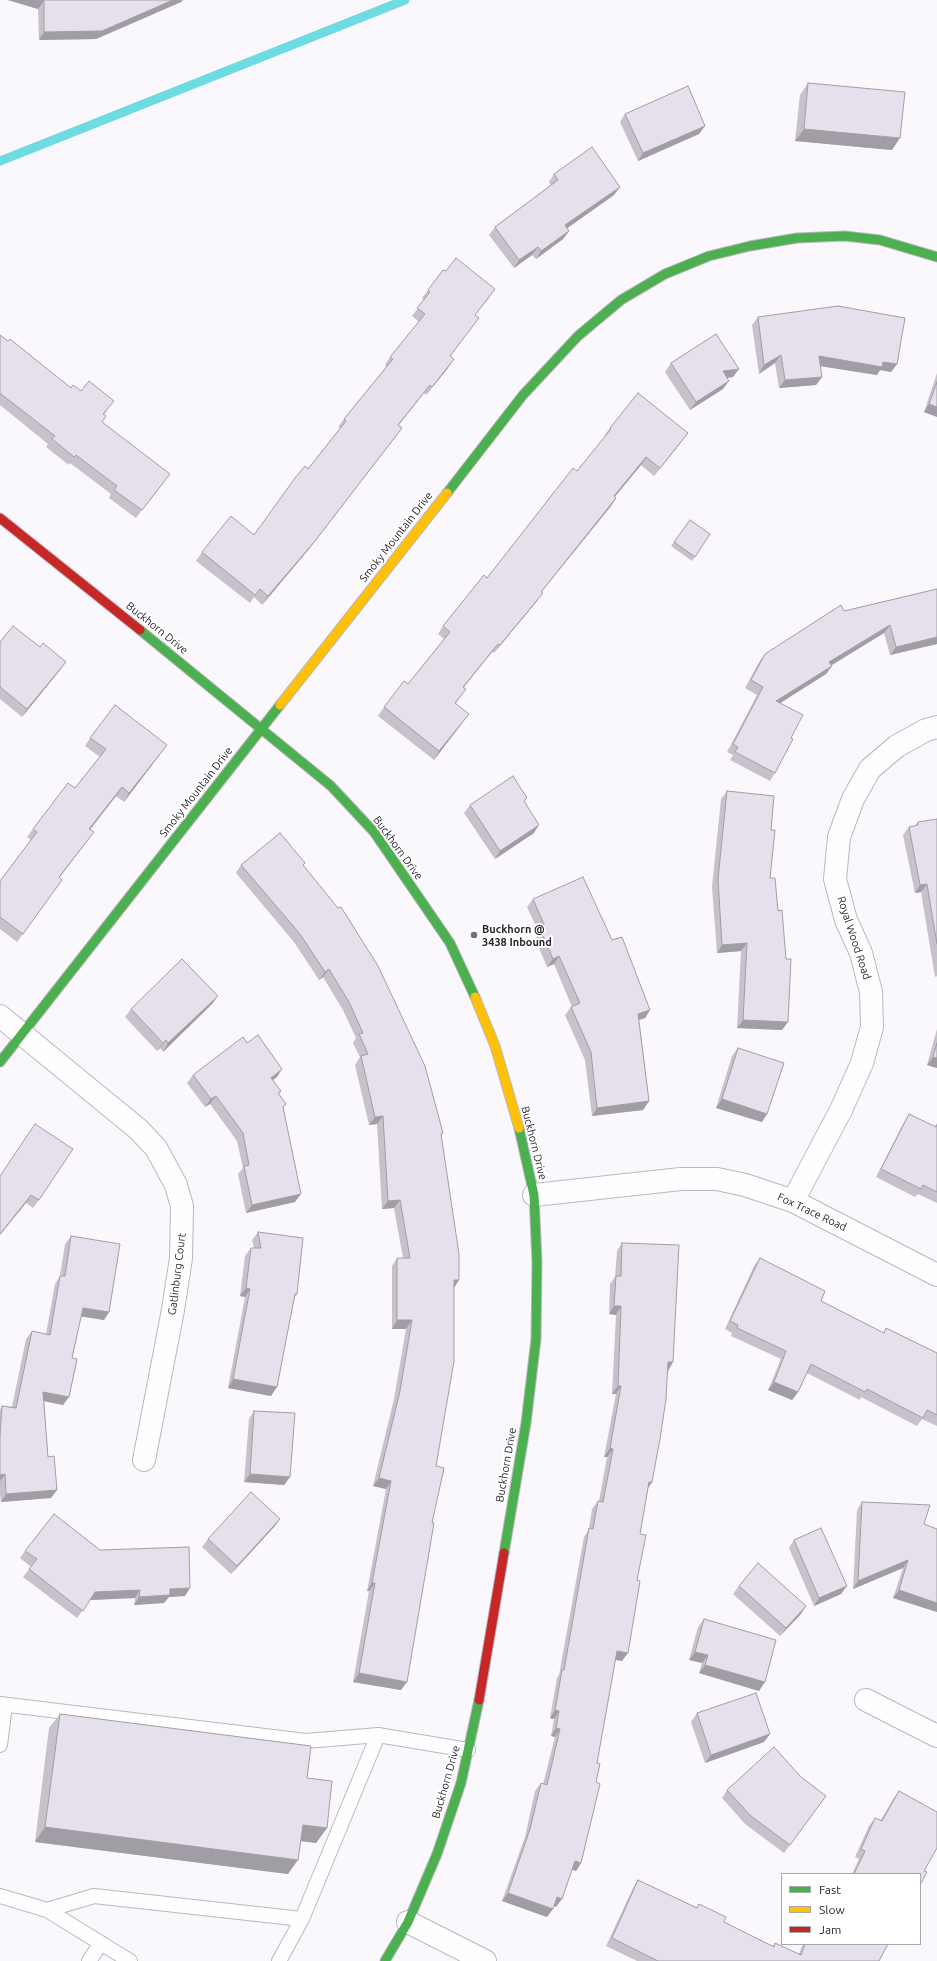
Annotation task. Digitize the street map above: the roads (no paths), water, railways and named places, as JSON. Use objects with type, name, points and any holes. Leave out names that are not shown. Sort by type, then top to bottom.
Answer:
[{"type":"street","name":"Smoky Mountain Drive","points":[[0,1062],[523,395],[578,336],[622,300],[665,274],[709,256],[750,246],[797,238],[845,236],[880,240],[937,257]]},
{"type":"street","name":"Buckhorn Drive","points":[[0,518],[262,728],[331,786],[374,832],[450,943],[468,980],[495,1046],[517,1119],[534,1195],[537,1262],[535,1347],[526,1423],[477,1711],[461,1783],[437,1854],[408,1922],[385,1961]]},
{"type":"street","name":"Royal Wood Road","points":[[793,1201],[842,1108],[862,1063],[872,1027],[869,984],[861,953],[846,920],[835,879],[839,836],[853,799],[870,769],[897,746],[926,730],[937,727]]},
{"type":"street","name":"Gatlinburg Court","points":[[0,1016],[138,1129],[156,1148],[176,1185],[182,1206],[181,1258],[173,1310],[144,1460]]},
{"type":"street","name":"Fox Trace Road","points":[[534,1195],[681,1179],[717,1179],[745,1185],[793,1201],[937,1275]]},
{"type":"street","points":[[866,1700],[937,1736]]},
{"type":"street","points":[[408,1922],[485,1961]]},
{"type":"lane","points":[[0,1745],[3,1704],[306,1741],[378,1735],[468,1750]]},
{"type":"lane","points":[[279,1961],[302,1919],[378,1735]]},
{"type":"lane","points":[[0,1896],[47,1910],[130,1961]]},
{"type":"lane","points":[[47,1910],[94,1896],[302,1919]]},
{"type":"lane","points":[[89,1961],[101,1943]]},
{"type":"waterway","points":[[0,161],[405,0]]},
{"type":"place","name":"Buckhorn @ 3438 Inbound","points":[[474,935]]}]
